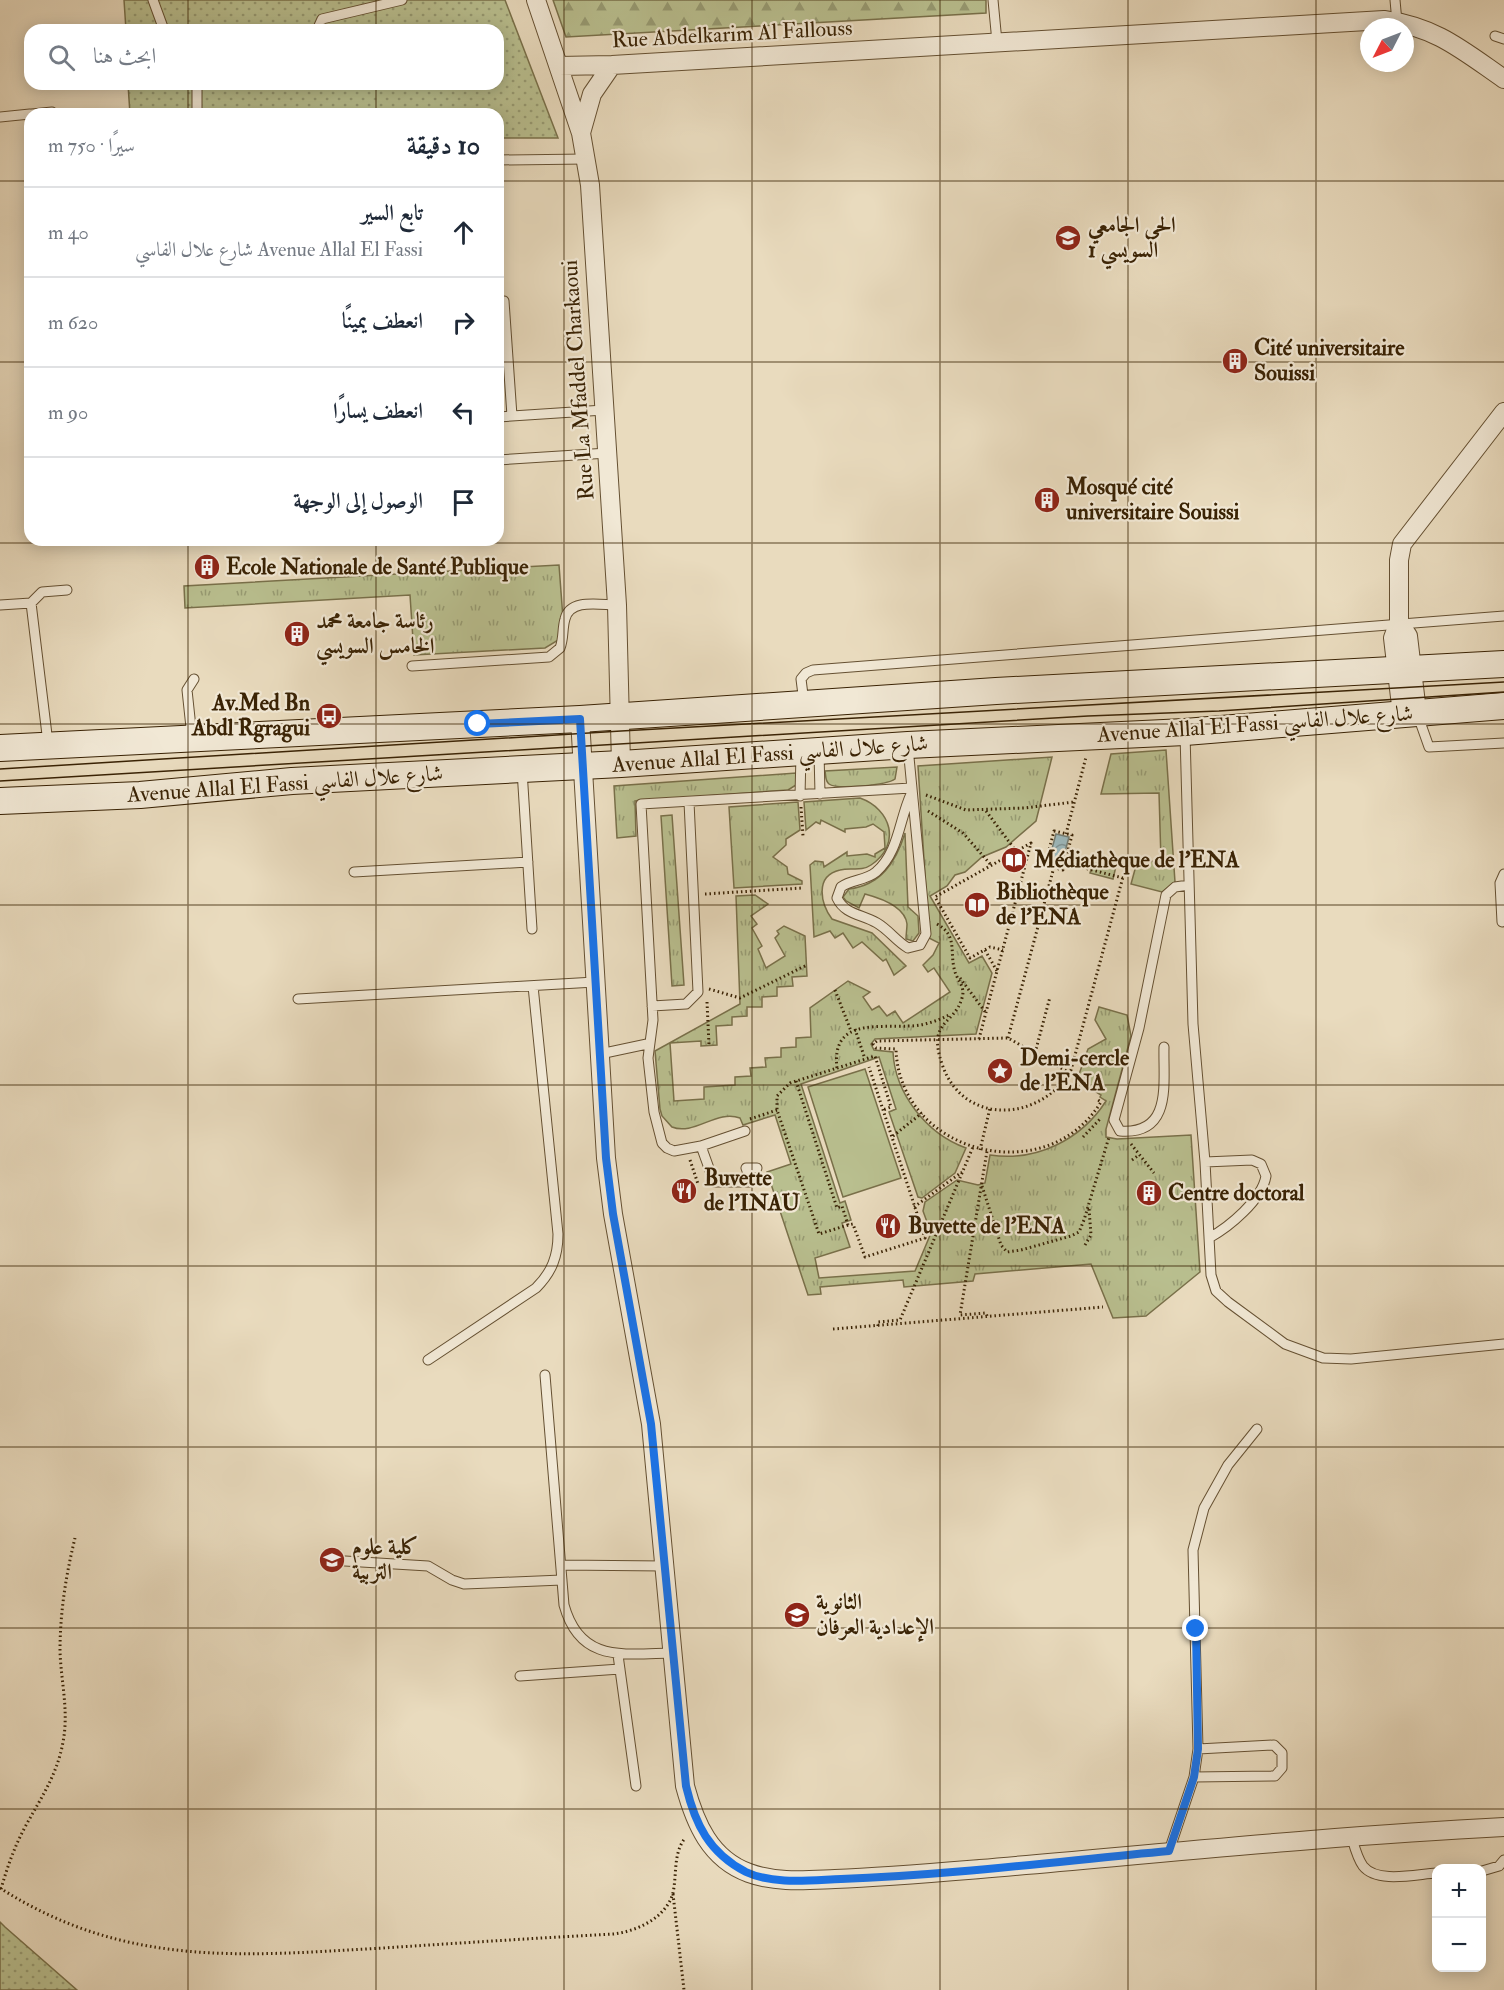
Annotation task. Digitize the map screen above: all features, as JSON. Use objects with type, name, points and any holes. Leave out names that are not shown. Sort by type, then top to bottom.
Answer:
[{"type":"street","name":"Rue La Mfaddel Charkaoui","points":[[536,0],[581,133],[586,159],[608,453],[621,716],[621,764]]},
{"type":"street","name":"Rue Abdelkarim Al Fallouss","points":[[559,66],[612,65],[1360,20]]},
{"type":"street","name":"Rue Abdelkarim Al Fallouss","points":[[1414,26],[1424,28],[1447,40],[1504,79]]},
{"type":"street","points":[[581,133],[592,94],[612,65]]},
{"type":"street","points":[[1410,713],[1405,670],[1408,636],[1399,622],[1399,560],[1402,544],[1504,412]]},
{"type":"street","name":"Avenue Allal El Fassi شارع علال الفاسي","points":[[0,748],[580,719],[996,691],[1504,664]]},
{"type":"street","name":"Avenue Allal El Fassi شارع علال الفاسي","points":[[0,801],[140,795],[292,781],[621,764],[908,745],[1185,732],[1504,706]]},
{"type":"street","points":[[580,719],[606,1158],[617,1237],[651,1424],[686,1786],[698,1828],[723,1858],[748,1873],[768,1878],[800,1880],[883,1877],[1351,1835],[1504,1827]]},
{"type":"lane","points":[[153,0],[162,24]]},
{"type":"lane","points":[[320,24],[322,19],[402,0]]},
{"type":"lane","points":[[993,0],[997,42]]},
{"type":"lane","points":[[1395,0],[1397,18]]},
{"type":"lane","points":[[197,90],[197,108]]},
{"type":"lane","points":[[0,117],[24,115]]},
{"type":"lane","points":[[504,160],[586,159]]},
{"type":"lane","points":[[504,302],[512,416]]},
{"type":"lane","points":[[504,417],[604,410]]},
{"type":"lane","points":[[504,460],[608,453]]},
{"type":"lane","points":[[0,605],[31,603],[42,592],[67,590]]},
{"type":"lane","points":[[31,603],[48,745]]},
{"type":"lane","points":[[412,666],[549,657],[560,648],[564,621],[570,609],[582,604],[616,605]]},
{"type":"lane","points":[[805,705],[800,682],[803,675],[813,670],[1399,622],[1504,616]]},
{"type":"lane","points":[[192,738],[187,690],[194,679]]},
{"type":"lane","points":[[1410,713],[1429,747],[1504,743]]},
{"type":"lane","points":[[1185,732],[1193,1024],[1213,1284],[1221,1297],[1285,1344],[1310,1355],[1351,1359],[1504,1344]]},
{"type":"lane","points":[[908,745],[925,922],[924,939],[915,947],[908,948],[877,923],[840,906],[837,898],[841,887],[847,883],[866,879],[886,860],[893,848],[911,791]]},
{"type":"lane","points":[[810,751],[820,794]]},
{"type":"lane","points":[[800,796],[810,751]]},
{"type":"lane","points":[[522,768],[532,929]]},
{"type":"lane","points":[[743,1132],[686,1149],[670,1150],[662,1143],[654,1112],[647,1044],[651,1035],[652,1006],[641,804],[911,791]]},
{"type":"lane","points":[[652,1006],[686,1004],[696,998],[702,988],[688,802]]},
{"type":"lane","points":[[354,872],[528,862]]},
{"type":"lane","points":[[1502,921],[1500,883],[1504,874]]},
{"type":"lane","points":[[1164,1047],[1161,1107],[1158,1118],[1144,1129],[1117,1128],[1118,1107],[1139,1028],[1166,895],[1175,887],[1190,885]]},
{"type":"lane","points":[[298,999],[595,982]]},
{"type":"lane","points":[[428,1360],[536,1288],[545,1279],[556,1258],[558,1234],[533,986]]},
{"type":"lane","points":[[600,1054],[647,1044]]},
{"type":"lane","points":[[701,1146],[714,1182],[751,1182],[746,1168],[757,1168]]},
{"type":"lane","points":[[1205,1162],[1252,1160],[1261,1164],[1266,1176],[1263,1185],[1235,1221],[1209,1238]]},
{"type":"lane","points":[[545,1375],[564,1605],[574,1629],[593,1647],[618,1655],[672,1653]]},
{"type":"lane","points":[[1169,1851],[1194,1777],[1198,1749],[1193,1550],[1204,1508],[1228,1465],[1257,1429]]},
{"type":"lane","points":[[345,1561],[429,1566],[452,1580],[464,1584],[562,1580]]},
{"type":"lane","points":[[561,1566],[664,1566]]},
{"type":"lane","points":[[618,1655],[636,1786]]},
{"type":"lane","points":[[520,1676],[620,1669]]},
{"type":"lane","points":[[1194,1777],[1275,1776],[1282,1768],[1282,1753],[1274,1745],[1198,1749]]},
{"type":"lane","points":[[1351,1835],[1361,1864],[1368,1871],[1385,1875],[1432,1873]]},
{"type":"lane","points":[[1486,1870],[1498,1866],[1504,1860]]},
{"type":"path","points":[[1066,834],[1088,748]]},
{"type":"path","points":[[911,791],[927,795],[956,808],[986,811],[1074,802]]},
{"type":"path","points":[[800,796],[803,836]]},
{"type":"path","points":[[912,805],[956,827],[991,865]]},
{"type":"path","points":[[986,811],[1016,851]]},
{"type":"path","points":[[1054,831],[1066,834],[1072,835],[1063,870],[1045,865],[1054,831]]},
{"type":"path","points":[[979,1039],[1003,950],[1031,843],[935,897],[970,958],[990,947],[1003,950]]},
{"type":"path","points":[[925,922],[940,925],[950,936],[957,976],[963,994],[956,1010],[943,1022],[938,1040],[942,1064],[952,1082],[966,1097],[990,1108],[1017,1110],[1031,1107],[1054,1093],[1070,1072],[1127,862]]},
{"type":"path","points":[[1065,863],[1123,878]]},
{"type":"path","points":[[1008,1038],[1054,867]]},
{"type":"path","points":[[694,895],[802,888]]},
{"type":"path","points":[[950,936],[955,933]]},
{"type":"path","points":[[985,950],[997,971]]},
{"type":"path","points":[[709,1046],[702,988],[740,998],[807,965]]},
{"type":"path","points":[[957,976],[966,984],[986,1013]]},
{"type":"path","points":[[835,990],[866,1059]]},
{"type":"path","points":[[1035,1053],[1050,997]]},
{"type":"path","points":[[837,1068],[840,1047],[853,1030],[870,1026],[921,1025],[956,1010]]},
{"type":"path","points":[[1070,1072],[1008,1038],[877,1041],[873,1044],[876,1048],[896,1049],[902,1078],[911,1098],[940,1131],[980,1150],[1024,1152],[1045,1147],[1065,1138],[1083,1125],[1101,1102],[1098,1100]]},
{"type":"path","points":[[869,1067],[924,1238],[865,1257],[853,1224],[819,1234],[776,1103],[780,1090],[796,1081],[874,1056],[891,1107],[883,1110]]},
{"type":"path","points":[[796,1081],[837,1208],[842,1206],[849,1225]]},
{"type":"path","points":[[1083,1137],[1112,1109],[1118,1107]]},
{"type":"path","points":[[980,1150],[990,1108]]},
{"type":"path","points":[[743,1132],[738,1123],[777,1110]]},
{"type":"path","points":[[892,1137],[922,1113]]},
{"type":"path","points":[[1117,1128],[1154,1173]]},
{"type":"path","points":[[982,1186],[1001,1245],[1007,1252],[1021,1251],[1079,1232],[1117,1128]]},
{"type":"path","points":[[878,1326],[878,1322],[900,1320],[973,1147]]},
{"type":"path","points":[[686,1149],[698,1184]]},
{"type":"path","points":[[987,1151],[960,1316],[986,1313],[987,1317]]},
{"type":"path","points":[[1132,1160],[1139,1155]]},
{"type":"path","points":[[914,1207],[963,1171]]},
{"type":"path","points":[[1085,1245],[1092,1235],[1089,1207]]},
{"type":"path","points":[[833,1329],[1102,1307]]},
{"type":"path","points":[[75,1538],[66,1575],[61,1623],[62,1682],[66,1710],[62,1748],[54,1776],[15,1848],[1,1888],[53,1917],[106,1936],[189,1953],[251,1955],[620,1933],[649,1922],[666,1905],[672,1894]]},
{"type":"path","points":[[684,1990],[672,1894],[679,1850],[683,1841],[698,1828]]},
{"type":"green space","points":[[124,0],[505,0],[558,138],[504,138],[504,108],[130,108],[128,90],[504,90],[504,24],[126,24]]},
{"type":"green space","points":[[553,0],[986,0],[986,13],[566,37]]},
{"type":"green space","points":[[559,565],[564,632],[560,639],[545,648],[414,655],[410,595],[185,608],[184,586]]},
{"type":"green space","points":[[1166,750],[1175,882],[1162,892],[1131,884],[1137,862],[1161,861],[1159,793],[1101,794],[1111,754]]},
{"type":"green space","points":[[1052,757],[1036,821],[1006,847],[982,857],[965,872],[955,875],[947,886],[930,896],[969,963],[982,956],[992,973],[976,1034],[875,1039],[871,1044],[874,1050],[893,1052],[900,1083],[926,1123],[952,1142],[966,1148],[955,1173],[922,1198],[918,1197],[889,1112],[896,1109],[879,1057],[801,1084],[840,1203],[845,1201],[851,1220],[842,1223],[850,1247],[815,1258],[819,1278],[915,1271],[931,1233],[923,1211],[925,1202],[957,1180],[978,1185],[985,1183],[990,1155],[1024,1155],[1040,1151],[1056,1145],[1084,1127],[1106,1101],[1100,1097],[1101,1095],[1077,1080],[1088,1049],[1106,1039],[1095,1020],[1099,1007],[1127,1015],[1131,1036],[1106,1129],[1106,1137],[1117,1139],[1191,1135],[1200,1272],[1146,1316],[1113,1318],[1091,1264],[975,1274],[973,1281],[904,1287],[903,1280],[820,1287],[821,1294],[808,1295],[767,1172],[791,1164],[775,1115],[743,1125],[740,1118],[731,1116],[689,1128],[672,1127],[662,1116],[660,1109],[655,1051],[740,1004],[736,896],[755,895],[768,904],[751,916],[757,924],[752,928],[762,946],[758,949],[766,968],[785,956],[775,938],[779,934],[777,931],[784,926],[805,936],[807,976],[792,977],[793,986],[777,987],[777,996],[762,997],[762,1007],[747,1007],[747,1016],[732,1017],[732,1025],[716,1026],[717,1045],[701,1046],[701,1041],[670,1043],[674,1101],[704,1099],[704,1087],[735,1085],[735,1077],[751,1076],[750,1068],[766,1067],[765,1058],[781,1057],[781,1048],[796,1047],[796,1038],[811,1037],[810,1008],[848,981],[870,992],[863,997],[872,1010],[879,1006],[887,1016],[895,1011],[903,1023],[950,992],[934,968],[928,972],[923,965],[933,955],[939,943],[929,938],[918,766]]},
{"type":"green space","points":[[897,767],[895,779],[873,785],[834,786],[826,780],[825,771]]},
{"type":"green space","points":[[796,773],[796,785],[788,790],[635,801],[636,836],[617,838],[614,786]]},
{"type":"green space","points":[[860,798],[871,803],[885,818],[889,828],[887,847],[881,857],[867,867],[844,869],[832,873],[823,884],[823,898],[832,919],[872,933],[906,966],[894,975],[886,959],[883,961],[862,942],[853,948],[843,933],[835,938],[830,931],[814,937],[810,865],[815,861],[823,862],[824,867],[847,852],[847,856],[867,854],[875,857],[875,854],[885,848],[884,832],[873,824],[845,829],[845,832],[821,820],[820,824],[816,822],[806,830],[804,802]]},
{"type":"green space","points":[[798,802],[800,830],[786,839],[786,845],[773,857],[787,867],[788,874],[802,881],[802,884],[734,888],[729,807]]},
{"type":"green space","points":[[672,815],[684,985],[672,986],[661,816]]},
{"type":"green space","points":[[905,833],[908,907],[918,916],[919,933],[913,941],[906,939],[905,918],[891,904],[865,894],[859,908],[843,897],[849,889],[870,883],[886,870],[897,853]]},
{"type":"green space","points":[[1117,862],[1113,879],[1090,873],[1093,863]]},
{"type":"green space","points":[[865,1069],[901,1178],[843,1197],[808,1087]]},
{"type":"green space","points":[[0,1922],[5,1927],[77,1990],[0,1990]]},
{"type":"water","points":[[1056,834],[1069,837],[1061,867],[1048,863]]},
{"type":"tram line","points":[[0,769],[621,731],[1504,682]]},
{"type":"tram line","points":[[0,781],[1088,716],[1219,711],[1504,692]]},
{"type":"place","name":"الحي الجامعي السويسي 1","points":[[1068,238]]},
{"type":"place","name":"Cité universitaire Souissi","points":[[1235,361]]},
{"type":"place","name":"Mosqué cité universitaire Souissi","points":[[1047,500]]},
{"type":"place","name":"Ecole Nationale de Santé Publique","points":[[207,567]]},
{"type":"place","name":"رئاسة جامعة محمد الخامس السويسي","points":[[297,634]]},
{"type":"place","name":"Av.Med Bn Abdl Rgragui","points":[[329,716]]},
{"type":"place","name":"Médiathèque de l'ENA","points":[[1014,860]]},
{"type":"place","name":"Bibliothèque de l'ENA","points":[[977,905]]},
{"type":"place","name":"Demi-cercle de l'ENA","points":[[1000,1071]]},
{"type":"place","name":"Buvette de l'INAU","points":[[684,1191]]},
{"type":"place","name":"Centre doctoral","points":[[1149,1193]]},
{"type":"place","name":"Buvette de l'ENA","points":[[888,1226]]},
{"type":"place","name":"كلية علوم التربية","points":[[332,1560]]},
{"type":"place","name":"الثانوية الإعدادية العرفان","points":[[797,1615]]},
{"type":"route","points":[[478,724],[580,719],[606,1158],[613,1214],[651,1424],[686,1786],[698,1828],[709,1844],[723,1858],[748,1873],[768,1878],[800,1880],[883,1877],[1169,1851],[1194,1777],[1198,1749],[1196,1629]]}]
